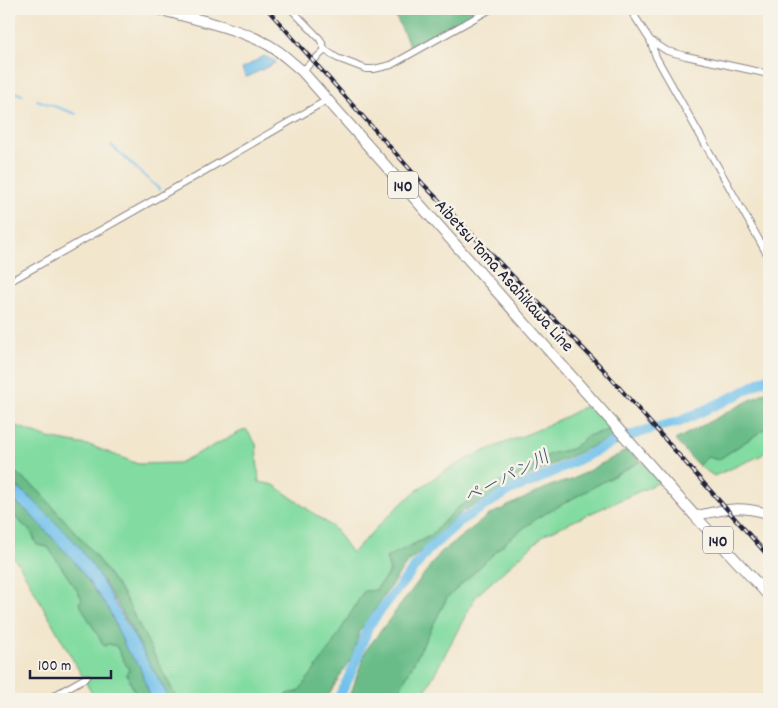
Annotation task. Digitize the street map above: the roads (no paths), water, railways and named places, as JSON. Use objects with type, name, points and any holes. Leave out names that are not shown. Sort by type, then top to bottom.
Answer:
[{"type":"main road","name":"Aibetsu Toma Asahikawa Line","points":[[158,9],[242,33],[261,41],[277,50],[302,71],[695,516],[769,596]]},
{"type":"street","points":[[291,9],[320,39],[325,50],[336,58],[366,69],[384,67],[491,9]]},
{"type":"street","points":[[630,9],[650,40],[656,57],[767,254]]},
{"type":"street","points":[[650,40],[667,51],[677,54],[769,74]]},
{"type":"street","points":[[302,71],[325,50]]},
{"type":"street","points":[[9,282],[327,100]]},
{"type":"street","points":[[695,516],[727,508],[751,509],[769,514]]},
{"type":"street","points":[[48,699],[87,677]]},
{"type":"water","points":[[264,56],[275,61],[275,63],[247,77],[245,76],[242,69]]},
{"type":"water","points":[[9,481],[32,499],[76,543],[97,572],[170,699],[151,699],[139,665],[127,651],[108,608],[73,560],[27,511],[9,497]]},
{"type":"waterway","points":[[9,90],[23,95]]},
{"type":"waterway","points":[[37,100],[76,114]]},
{"type":"waterway","points":[[111,145],[160,190]]},
{"type":"waterway","name":"ペーパン川","points":[[338,699],[350,675],[369,625],[428,550],[461,520],[512,489],[534,481],[616,441],[653,428],[679,422],[739,394],[769,377]]},
{"type":"railway","points":[[267,9],[424,185],[602,368],[769,557]]}]
